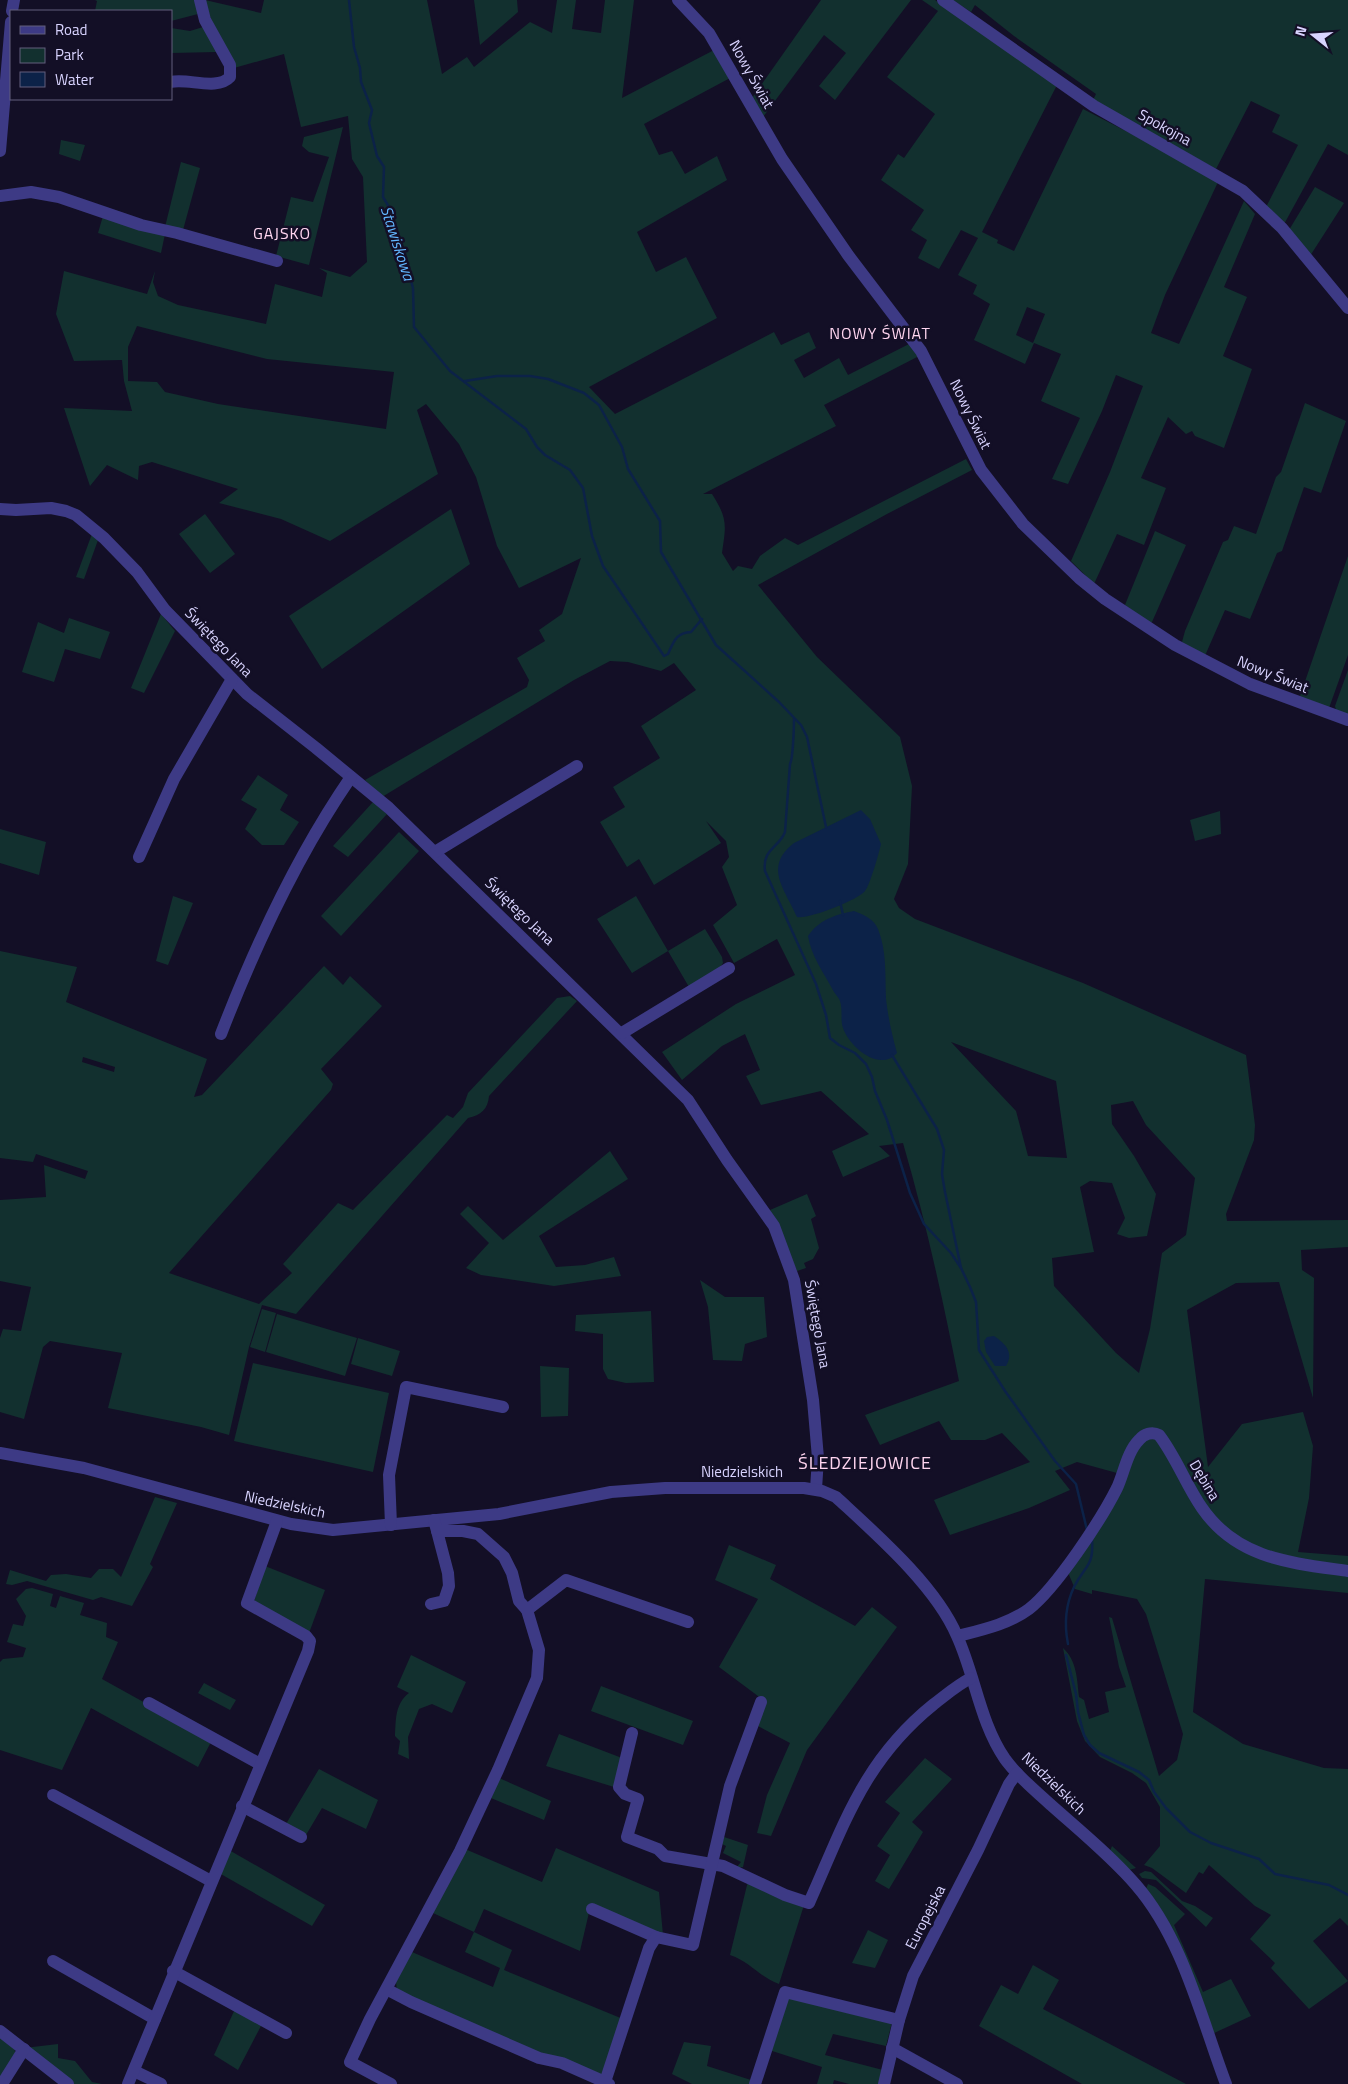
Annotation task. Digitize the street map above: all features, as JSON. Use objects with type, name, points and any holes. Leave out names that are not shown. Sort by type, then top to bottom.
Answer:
[{"type":"street","points":[[172,82],[188,80],[216,84],[230,78],[230,65],[204,20],[200,0]]},
{"type":"street","name":"Nowy Świat","points":[[678,0],[710,33],[782,159],[848,255],[921,351],[981,470],[1023,524],[1086,584],[1118,608],[1175,645],[1250,684],[1348,720]]},
{"type":"street","name":"Spokojna","points":[[943,0],[1094,106],[1243,191],[1282,228],[1348,308]]},
{"type":"street","points":[[0,151],[10,44]]},
{"type":"street","points":[[0,196],[31,192],[59,197],[141,225],[277,261]]},
{"type":"street","name":"Świętego Jana","points":[[0,509],[58,509],[71,513],[84,521],[121,554],[165,610],[247,694],[351,777],[435,852],[622,1033],[688,1100],[727,1160],[774,1226],[794,1280],[799,1301],[813,1400],[818,1458],[816,1489]]},
{"type":"street","points":[[139,857],[174,779],[232,679]]},
{"type":"street","points":[[435,852],[577,766]]},
{"type":"street","points":[[221,1034],[242,983],[307,847],[326,813],[351,777]]},
{"type":"street","points":[[622,1033],[729,968]]},
{"type":"street","points":[[391,1525],[389,1476],[406,1387],[502,1407]]},
{"type":"street","name":"Dębina","points":[[958,1636],[1004,1622],[1028,1610],[1048,1590],[1117,1488],[1140,1438],[1155,1432],[1166,1444],[1201,1507],[1218,1528],[1235,1542],[1261,1554],[1291,1563],[1348,1571]]},
{"type":"street","name":"Niedzielskich","points":[[0,1454],[84,1468],[277,1521],[327,1530],[391,1525],[435,1526],[584,1496],[665,1488],[816,1489],[836,1497],[915,1574],[942,1608],[958,1636],[971,1678],[996,1742],[1016,1773],[1128,1877],[1154,1909],[1173,1944],[1226,2084]]},
{"type":"street","points":[[128,2084],[173,1971],[308,1651],[310,1641],[306,1636],[276,1621],[247,1603],[277,1521]]},
{"type":"street","points":[[391,2084],[350,2062],[370,2019],[388,1990],[460,1851],[498,1770],[537,1678],[539,1650],[527,1610],[515,1593],[512,1573],[504,1557],[478,1534],[435,1526],[449,1586],[444,1601],[431,1604]]},
{"type":"street","points":[[527,1610],[566,1580],[688,1622]]},
{"type":"street","points":[[632,1734],[619,1787],[625,1794],[638,1799],[627,1836],[658,1850],[665,1856],[723,1866],[786,1895],[809,1903],[840,1829],[877,1763],[898,1737],[926,1711],[961,1683],[971,1678]]},
{"type":"street","points":[[592,1909],[656,1937],[693,1945],[730,1786],[761,1702]]},
{"type":"street","points":[[149,1703],[260,1764]]},
{"type":"street","name":"Europejska","points":[[884,2084],[899,2020],[913,1976],[982,1842],[1008,1784],[1016,1773]]},
{"type":"street","points":[[53,1795],[211,1881]]},
{"type":"street","points":[[242,1806],[300,1837]]},
{"type":"street","points":[[388,1990],[539,2058],[562,2063],[607,2083],[649,1948],[656,1937]]},
{"type":"street","points":[[54,1961],[155,2018]]},
{"type":"street","points":[[173,1971],[286,2033]]},
{"type":"street","points":[[755,2084],[785,1992],[899,2020]]},
{"type":"street","points":[[0,2031],[68,2084]]},
{"type":"street","points":[[892,2048],[957,2084]]},
{"type":"street","points":[[2,2084],[24,2050]]},
{"type":"street","points":[[134,2071],[161,2084]]},
{"type":"green space","points":[[95,0],[196,0],[198,14],[172,21],[172,10],[95,10],[97,1]]},
{"type":"green space","points":[[205,0],[261,13],[264,0],[427,0],[442,74],[467,57],[474,67],[530,22],[552,33],[557,0],[576,0],[572,29],[601,33],[605,0],[634,0],[622,98],[716,49],[732,77],[644,124],[659,155],[672,151],[685,174],[717,156],[727,180],[637,232],[656,272],[686,257],[717,318],[589,387],[615,414],[774,332],[781,345],[809,332],[816,348],[794,360],[804,378],[839,358],[848,375],[911,343],[919,356],[824,405],[836,426],[703,494],[712,494],[721,510],[725,529],[722,553],[733,571],[738,566],[752,569],[760,556],[785,538],[798,545],[966,459],[972,470],[758,585],[817,657],[900,737],[912,786],[908,864],[894,899],[899,908],[915,919],[1083,983],[1246,1055],[1255,1125],[1254,1140],[1226,1214],[1227,1221],[1348,1220],[1348,1247],[1301,1250],[1302,1270],[1314,1278],[1313,1398],[1279,1282],[1236,1283],[1187,1310],[1208,1467],[1242,1424],[1303,1412],[1313,1446],[1309,1498],[1298,1552],[1348,1556],[1348,1593],[1205,1579],[1193,1712],[1243,1744],[1324,1768],[1348,1769],[1348,1926],[1340,1918],[1313,1941],[1348,1981],[1309,2009],[1271,1968],[1275,1963],[1250,1939],[1271,1915],[1255,1906],[1209,1865],[1203,1874],[1199,1872],[1186,1893],[1152,1868],[1144,1865],[1160,1846],[1160,1807],[1146,1783],[1132,1773],[1100,1757],[1085,1741],[1077,1721],[1063,1648],[1074,1664],[1079,1697],[1084,1700],[1089,1719],[1109,1712],[1105,1692],[1126,1687],[1119,1667],[1109,1617],[1112,1618],[1159,1776],[1177,1760],[1183,1734],[1146,1614],[1137,1599],[1092,1590],[1092,1594],[1075,1589],[1067,1570],[1106,1517],[1117,1473],[1077,1462],[1055,1471],[1070,1490],[1029,1508],[950,1535],[934,1500],[1030,1462],[1002,1433],[985,1440],[951,1440],[939,1421],[880,1445],[865,1415],[959,1381],[934,1261],[903,1143],[879,1146],[890,1156],[843,1177],[832,1151],[869,1134],[821,1091],[761,1105],[746,1076],[760,1070],[745,1034],[722,1046],[682,1080],[662,1052],[736,1004],[795,975],[777,939],[734,963],[713,925],[737,905],[722,867],[729,857],[726,841],[706,821],[721,843],[654,885],[639,859],[627,867],[600,822],[625,807],[613,787],[660,758],[641,726],[696,690],[674,663],[661,671],[628,662],[610,661],[574,680],[382,797],[365,780],[527,687],[529,680],[517,658],[545,641],[539,630],[562,614],[581,558],[519,588],[497,546],[476,477],[459,444],[426,404],[417,410],[438,474],[330,541],[281,519],[219,503],[238,489],[152,462],[139,466],[138,480],[107,465],[90,486],[64,408],[132,411],[124,381],[122,360],[74,361],[56,314],[64,271],[147,294],[155,271],[153,282],[158,296],[178,305],[266,324],[275,284],[322,297],[327,273],[319,268],[350,277],[367,262],[363,177],[352,159],[348,116],[301,127],[284,54],[234,68],[214,30]],"holes":[[[137,326],[267,359],[394,372],[386,429],[218,404],[165,392],[157,382],[128,381],[128,347]],[[951,1042],[1056,1081],[1067,1158],[1028,1156],[1016,1111]],[[1133,1101],[1146,1125],[1195,1178],[1186,1235],[1162,1253],[1150,1329],[1139,1373],[1116,1353],[1054,1286],[1052,1258],[1094,1252],[1080,1187],[1090,1181],[1112,1183],[1125,1218],[1117,1234],[1129,1238],[1147,1236],[1156,1194],[1134,1156],[1112,1124],[1111,1105]]]},
{"type":"green space","points":[[474,0],[517,0],[518,12],[480,45]]},
{"type":"green space","points":[[821,0],[911,0],[835,100],[819,86],[846,53],[824,35],[763,117],[752,98]]},
{"type":"green space","points":[[922,0],[935,0],[1057,85],[982,232],[998,240],[997,243],[1014,251],[1083,109],[1151,144],[1218,182],[1165,295],[1151,333],[1179,344],[1244,201],[1255,214],[1224,287],[1247,297],[1223,356],[1252,369],[1224,448],[1195,436],[1192,431],[1186,434],[1168,417],[1141,478],[1166,488],[1144,545],[1117,534],[1094,584],[1071,561],[1110,472],[1143,386],[1116,375],[1102,411],[1068,484],[1052,479],[1080,418],[1041,401],[1061,354],[1034,343],[1025,364],[974,340],[990,304],[973,294],[977,285],[958,275],[978,238],[961,230],[939,269],[918,258],[927,240],[911,230],[924,210],[881,180],[898,154],[904,158],[935,114],[887,77],[938,11]],"holes":[[[1027,307],[1045,314],[1033,343],[1016,335]]]},
{"type":"green space","points":[[953,0],[1348,0],[1348,155],[1328,144],[1283,226],[1266,207],[1298,145],[1272,132],[1280,115],[1251,101],[1216,169],[1093,100],[1096,94],[1014,36],[975,5],[971,12]]},
{"type":"green space","points":[[203,27],[217,52],[172,53],[172,28],[190,31]]},
{"type":"green space","points":[[343,127],[309,265],[276,256],[291,197],[313,202],[329,157],[309,152],[302,146],[304,137]]},
{"type":"green space","points":[[61,140],[85,145],[80,161],[59,154]]},
{"type":"green space","points":[[181,162],[200,168],[183,230],[165,227]]},
{"type":"green space","points":[[1315,187],[1344,203],[1310,256],[1289,230]]},
{"type":"green space","points":[[103,216],[165,234],[161,253],[98,233]]},
{"type":"green space","points":[[1305,403],[1346,421],[1321,493],[1304,487],[1282,551],[1277,553],[1250,619],[1225,610],[1204,658],[1182,642],[1185,631],[1223,542],[1228,540],[1234,526],[1256,534],[1276,477],[1281,472]]},
{"type":"green space","points":[[451,509],[470,564],[322,669],[289,616]]},
{"type":"green space","points":[[205,514],[235,554],[210,573],[179,534]]},
{"type":"green space","points":[[1155,531],[1186,545],[1152,622],[1149,624],[1125,605]]},
{"type":"green space","points":[[92,534],[98,540],[84,579],[76,577]]},
{"type":"green space","points":[[1348,556],[1348,655],[1329,708],[1299,699]]},
{"type":"green space","points":[[161,614],[175,631],[144,693],[131,688]]},
{"type":"green space","points":[[69,618],[110,632],[100,659],[65,649],[54,682],[22,672],[38,622],[64,633]]},
{"type":"green space","points":[[1348,670],[1348,717],[1336,710],[1335,706]]},
{"type":"green space","points":[[258,775],[288,795],[280,810],[299,822],[284,845],[262,845],[245,829],[257,809],[241,800]]},
{"type":"green space","points":[[373,802],[387,814],[348,857],[333,846]]},
{"type":"green space","points":[[1220,811],[1221,834],[1195,841],[1190,820]]},
{"type":"green space","points":[[0,829],[46,842],[39,875],[0,863]]},
{"type":"green space","points":[[399,832],[419,851],[341,936],[321,916]]},
{"type":"green space","points":[[173,896],[193,903],[168,965],[156,961]]},
{"type":"green space","points":[[636,896],[668,951],[632,973],[597,919]]},
{"type":"green space","points":[[705,929],[722,957],[723,963],[718,970],[689,987],[668,951]]},
{"type":"green space","points":[[0,951],[77,967],[66,1002],[207,1059],[194,1097],[202,1095],[324,966],[343,985],[350,976],[382,1006],[321,1069],[333,1084],[331,1090],[169,1273],[259,1304],[292,1273],[283,1264],[338,1203],[353,1210],[447,1115],[453,1118],[463,1107],[468,1093],[557,998],[570,996],[577,1001],[489,1096],[483,1111],[468,1118],[296,1314],[262,1305],[249,1347],[229,1435],[201,1427],[108,1408],[122,1353],[50,1341],[43,1347],[24,1419],[0,1412],[0,1338],[3,1329],[21,1331],[31,1287],[0,1281],[0,1200],[46,1197],[44,1165],[85,1179],[88,1171],[36,1154],[33,1162],[0,1158]],"holes":[[[83,1057],[115,1067],[114,1072],[82,1062]]]},
{"type":"green space","points":[[610,1151],[628,1179],[539,1236],[556,1267],[585,1265],[614,1257],[621,1276],[554,1286],[481,1275],[466,1268],[489,1243],[460,1214],[468,1206],[503,1240]]},
{"type":"green space","points":[[807,1194],[816,1216],[811,1219],[819,1248],[813,1259],[804,1263],[806,1268],[797,1271],[770,1210]]},
{"type":"green space","points":[[700,1280],[725,1297],[764,1297],[767,1337],[745,1344],[742,1361],[713,1360],[708,1307]]},
{"type":"green space","points":[[262,1309],[276,1313],[265,1352],[250,1347]]},
{"type":"green space","points":[[651,1311],[654,1382],[626,1383],[608,1379],[603,1369],[603,1334],[575,1331],[576,1315]]},
{"type":"green space","points":[[277,1314],[357,1338],[345,1376],[266,1352]]},
{"type":"green space","points":[[358,1338],[400,1351],[392,1376],[351,1364]]},
{"type":"green space","points":[[253,1363],[389,1393],[373,1472],[234,1441]]},
{"type":"green space","points":[[540,1366],[569,1368],[568,1416],[541,1417]]},
{"type":"green space","points":[[155,1497],[177,1503],[150,1564],[153,1567],[132,1606],[101,1597],[93,1600],[27,1581],[12,1585],[6,1584],[10,1570],[46,1581],[51,1575],[66,1574],[91,1578],[99,1569],[113,1569],[121,1577]]},
{"type":"green space","points":[[729,1545],[776,1565],[770,1579],[855,1626],[872,1607],[897,1627],[807,1750],[771,1836],[757,1833],[767,1795],[790,1743],[758,1726],[766,1702],[719,1667],[758,1599],[715,1580]]},
{"type":"green space","points":[[265,1566],[325,1590],[309,1633],[253,1605]]},
{"type":"green space","points":[[32,1588],[53,1594],[50,1606],[56,1608],[60,1596],[84,1603],[80,1615],[107,1623],[106,1637],[118,1642],[102,1679],[212,1740],[198,1767],[91,1708],[62,1770],[0,1750],[0,1662],[3,1659],[23,1657],[26,1648],[7,1642],[13,1624],[23,1626],[26,1616],[16,1599],[26,1589]]},
{"type":"green space","points":[[411,1655],[466,1682],[452,1713],[432,1704],[419,1709],[408,1737],[409,1759],[398,1754],[400,1741],[395,1736],[399,1707],[404,1697],[409,1693],[397,1687]]},
{"type":"green space","points":[[204,1683],[236,1700],[230,1710],[198,1693]]},
{"type":"green space","points":[[601,1686],[693,1721],[683,1745],[591,1711]]},
{"type":"green space","points":[[559,1734],[622,1758],[614,1787],[546,1766]]},
{"type":"green space","points":[[925,1758],[952,1779],[912,1822],[923,1832],[889,1889],[875,1881],[890,1855],[877,1846],[900,1813],[885,1802]]},
{"type":"green space","points":[[319,1769],[378,1800],[366,1829],[322,1808],[306,1835],[286,1824]]},
{"type":"green space","points":[[499,1778],[551,1801],[544,1820],[491,1798]]},
{"type":"green space","points":[[724,1837],[748,1845],[743,1867],[736,1868],[741,1862],[723,1853],[726,1846],[722,1844]]},
{"type":"green space","points":[[1112,1846],[1136,1868],[1129,1870],[1110,1851]]},
{"type":"green space","points":[[556,1848],[659,1892],[663,1935],[591,1904],[580,1951],[484,1909],[474,1932],[433,1913],[465,1849],[542,1882]]},
{"type":"green space","points":[[229,1850],[325,1905],[312,1926],[219,1873]]},
{"type":"green space","points":[[1145,1871],[1151,1872],[1182,1901],[1195,1906],[1213,1918],[1206,1927],[1156,1880],[1142,1878],[1139,1874]]},
{"type":"green space","points":[[748,1881],[804,1905],[779,1984],[766,1978],[744,1961],[730,1955]]},
{"type":"green space","points":[[1148,1884],[1155,1887],[1185,1914],[1174,1925],[1203,1992],[1231,1979],[1251,2016],[1212,2034],[1146,1889]]},
{"type":"green space","points":[[868,1930],[888,1940],[875,1968],[852,1963]]},
{"type":"green space","points":[[474,1932],[512,1950],[504,1970],[623,2019],[603,2076],[543,2056],[397,1991],[396,1982],[412,1952],[493,1987],[500,1968],[465,1952]]},
{"type":"green space","points":[[1033,1965],[1059,1980],[1043,2009],[1186,2084],[1082,2084],[979,2026],[1001,1985],[1018,1994]]},
{"type":"green space","points":[[790,1998],[892,2022],[886,2046],[833,2034],[825,2055],[883,2070],[880,2084],[849,2084],[834,2080],[833,2084],[817,2084],[822,2067],[769,2050],[783,2003]]},
{"type":"green space","points":[[235,2009],[262,2024],[238,2070],[214,2055]]},
{"type":"green space","points":[[0,2037],[14,2047],[16,2057],[0,2081]]},
{"type":"green space","points":[[684,2042],[711,2046],[707,2066],[751,2080],[750,2084],[692,2084],[672,2074]]},
{"type":"green space","points":[[58,2044],[58,2058],[75,2061],[92,2082],[102,2084],[72,2084],[24,2048]]},
{"type":"water","points":[[861,810],[870,819],[881,844],[867,888],[860,895],[843,904],[811,915],[797,917],[779,878],[780,861],[785,852],[794,843]]},
{"type":"water","points":[[854,911],[874,923],[878,929],[883,946],[886,999],[897,1053],[890,1058],[882,1060],[866,1055],[846,1035],[842,1025],[840,1001],[818,964],[808,936],[822,922],[834,916]]},
{"type":"water","points":[[994,1336],[1008,1349],[1009,1357],[1006,1366],[995,1366],[986,1352],[984,1341],[987,1337]]},
{"type":"waterway","name":"Stawiskowa","points":[[349,0],[354,47],[360,68],[361,82],[372,110],[369,123],[377,156],[384,167],[383,197],[389,207],[388,219],[398,233],[413,288],[414,327],[450,371],[526,429],[537,447],[545,455],[570,470],[583,488],[592,536],[603,566],[664,656],[668,654],[679,636],[691,632],[702,619]]},
{"type":"waterway","points":[[465,381],[497,376],[530,376],[548,379],[584,393],[599,405],[622,447],[628,469],[660,521],[661,552],[716,645],[779,702],[801,725],[807,737],[826,827]]},
{"type":"waterway","points":[[794,719],[785,832],[768,853],[765,871],[816,984],[826,1015],[830,1038],[855,1053],[866,1064],[887,1120],[910,1193],[924,1224],[951,1253],[970,1287],[976,1302],[979,1350],[1005,1391],[1055,1461],[1076,1484],[1087,1530]]},
{"type":"waterway","points":[[840,901],[843,915]]},
{"type":"waterway","points":[[892,1055],[937,1129],[944,1150],[942,1174],[961,1268]]},
{"type":"waterway","points":[[1068,1644],[1066,1629],[1067,1608],[1074,1587],[1090,1561],[1092,1539]]},
{"type":"waterway","points":[[1066,1655],[1084,1735],[1090,1745],[1099,1753],[1139,1772],[1149,1780],[1154,1792],[1166,1808],[1190,1832],[1211,1843],[1259,1859],[1275,1874],[1329,1885],[1348,1895]]},
{"type":"district","name":"GAJSKO","points":[[282,233]]},
{"type":"district","name":"NOWY ŚWIAT","points":[[880,333]]},
{"type":"district","name":"ŚLEDZIEJOWICE","points":[[865,1462]]}]
